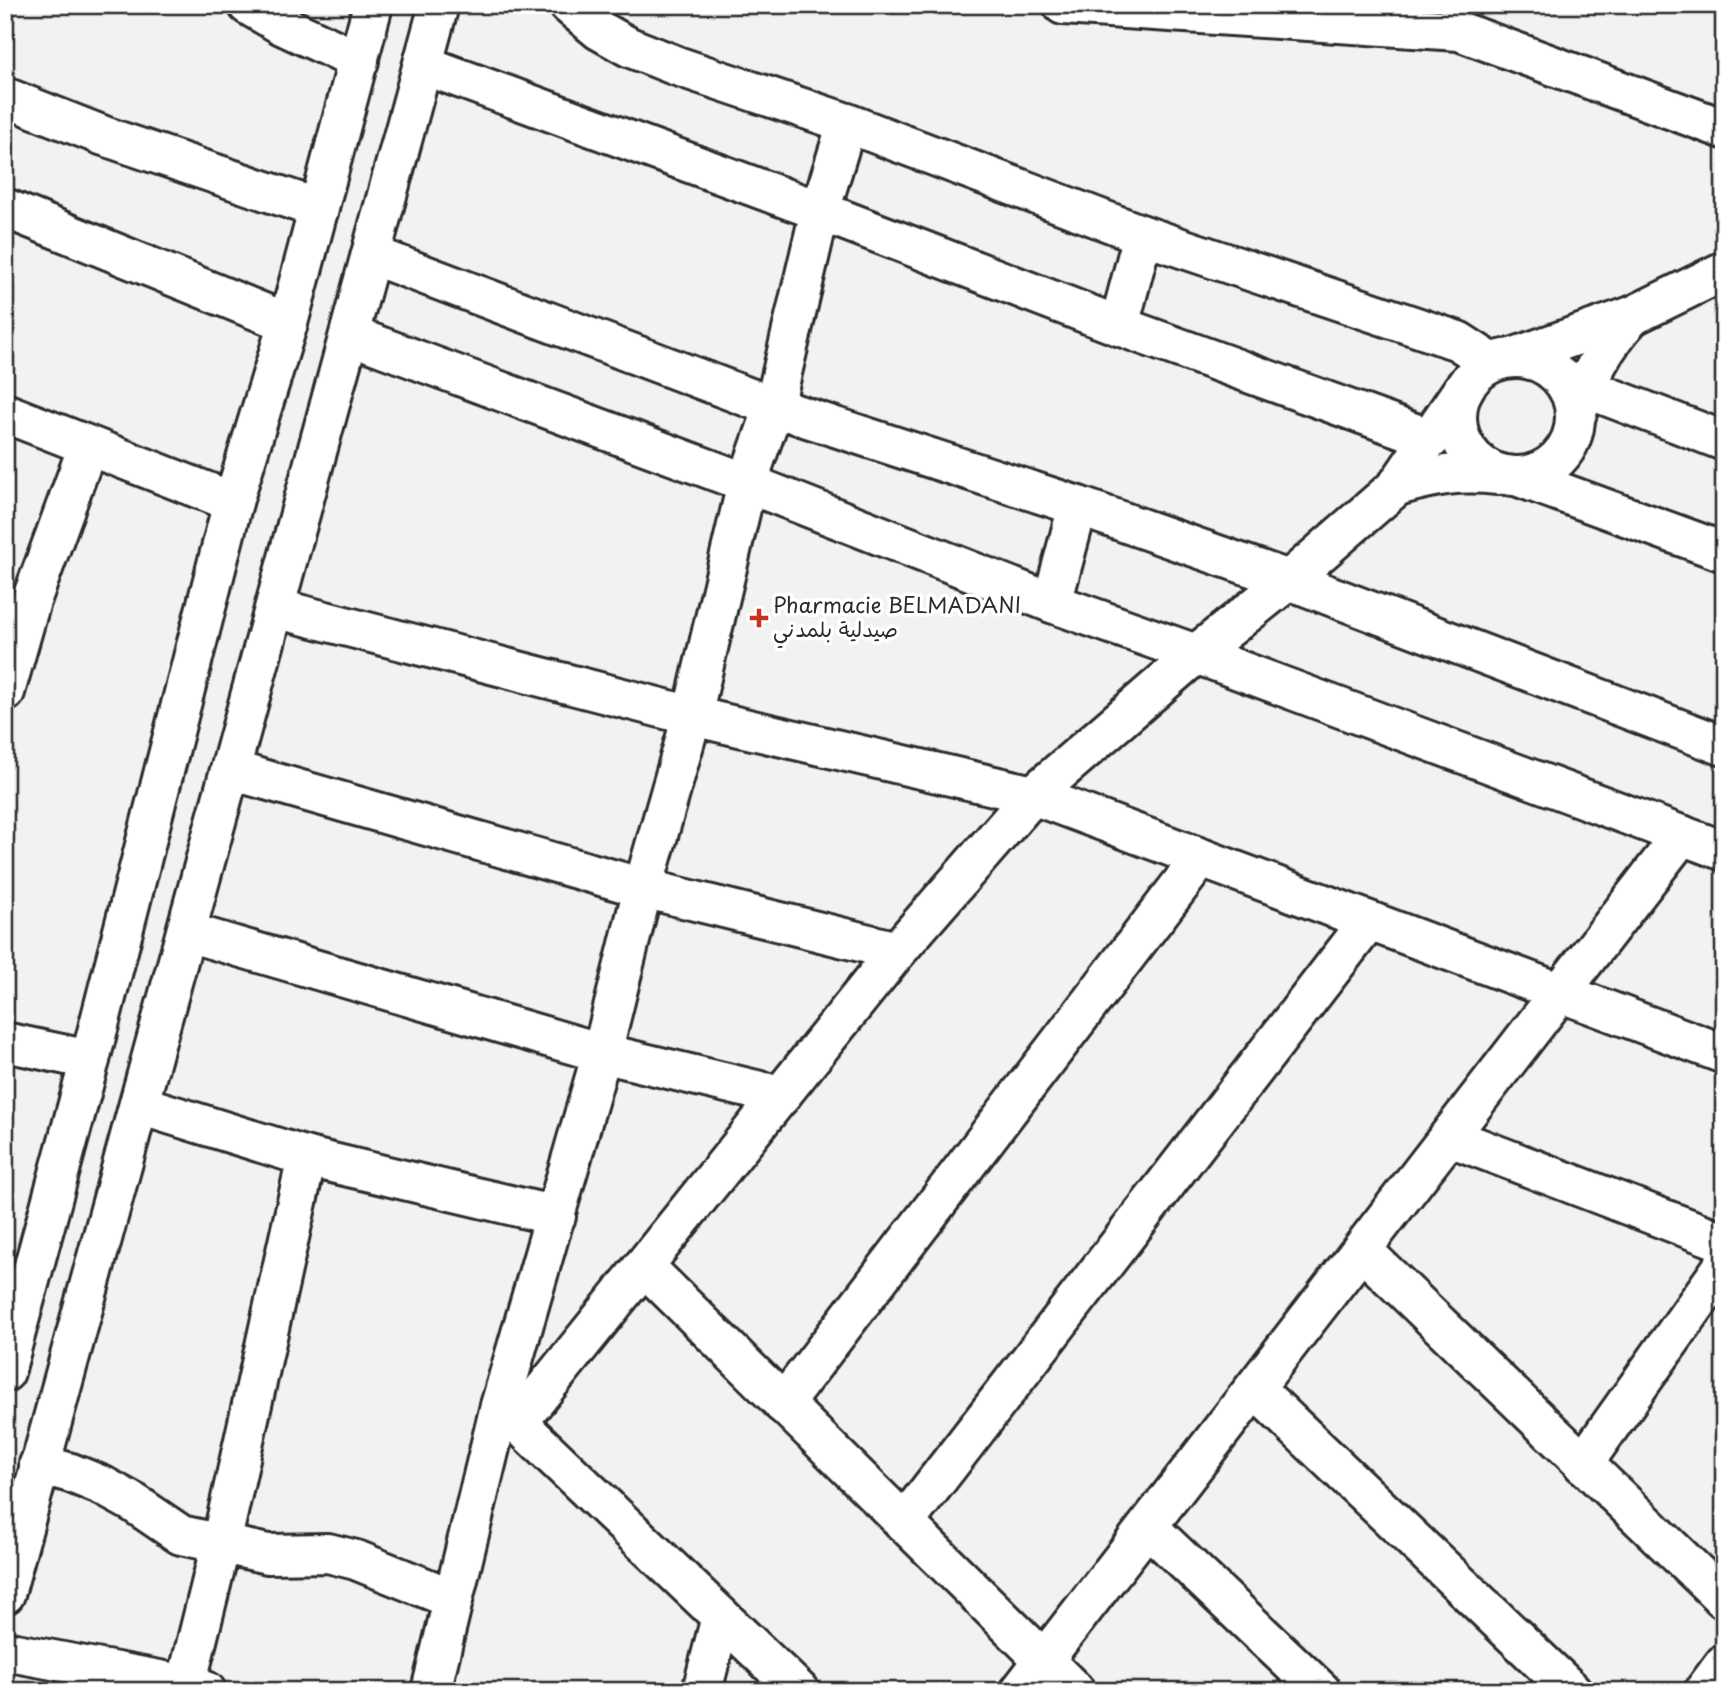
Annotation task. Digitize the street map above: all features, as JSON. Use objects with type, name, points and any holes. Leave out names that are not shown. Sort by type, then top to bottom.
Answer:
[{"type":"street","points":[[248,5],[282,25],[359,61]]},
{"type":"street","points":[[5,1372],[90,1060],[233,502],[288,323],[373,5]]},
{"type":"street","points":[[5,1594],[439,5]]},
{"type":"street","points":[[569,5],[599,30],[629,47],[677,66],[847,123],[1143,235],[1458,341],[1502,360],[1531,359],[1549,367],[1574,394],[1724,441]]},
{"type":"street","points":[[1063,5],[1454,18],[1724,129]]},
{"type":"street","points":[[424,65],[820,211],[1119,326],[1431,439]]},
{"type":"street","points":[[5,97],[104,136],[319,209]]},
{"type":"street","points":[[431,1691],[453,1599],[509,1414],[556,1216],[602,1053],[643,888],[692,716],[747,483],[774,407],[820,211],[847,123]]},
{"type":"street","points":[[5,208],[288,323]]},
{"type":"street","points":[[1119,326],[1143,235]]},
{"type":"street","points":[[372,255],[774,407],[1078,506],[1289,580],[1724,746]]},
{"type":"street","points":[[509,1414],[644,1266],[897,951],[1033,795],[1397,486],[1475,373],[1502,360],[1632,316],[1724,271]]},
{"type":"street","points":[[1397,486],[1437,474],[1464,472],[1509,476],[1537,473],[1554,464],[1566,450],[1574,433],[1574,394],[1612,337],[1632,316]]},
{"type":"street","points":[[350,335],[747,483],[1052,603],[1724,851]]},
{"type":"street","points":[[1463,389],[1456,414],[1461,440],[1475,461],[1509,476],[1724,552]]},
{"type":"street","points":[[5,413],[233,502]]},
{"type":"street","points":[[5,692],[18,597],[88,446]]},
{"type":"street","points":[[1052,603],[1078,506]]},
{"type":"street","points":[[275,608],[692,716],[1033,795],[1724,1054]]},
{"type":"street","points":[[231,770],[643,888],[897,951]]},
{"type":"street","points":[[1020,1691],[1682,835]]},
{"type":"street","points":[[783,1404],[1201,858]]},
{"type":"street","points":[[904,1523],[1369,921]]},
{"type":"street","points":[[187,932],[602,1053],[781,1096]]},
{"type":"street","points":[[5,1042],[90,1060]]},
{"type":"street","points":[[140,1105],[307,1157],[556,1216]]},
{"type":"street","points":[[1450,1136],[1724,1242]]},
{"type":"street","points":[[5,1651],[196,1688],[221,1544],[307,1157]]},
{"type":"street","points":[[1362,1250],[1724,1600]]},
{"type":"street","points":[[1583,1464],[1724,1265]]},
{"type":"street","points":[[644,1266],[1075,1691]]},
{"type":"street","points":[[1255,1389],[1572,1691]]},
{"type":"street","points":[[509,1414],[799,1691]]},
{"type":"street","points":[[39,1464],[103,1486],[181,1535],[268,1554],[300,1552],[337,1555],[453,1599]]},
{"type":"street","points":[[1148,1527],[1321,1691]]},
{"type":"street","points":[[702,1691],[722,1617]]},
{"type":"street","points":[[1704,1691],[1724,1664]]},
{"type":"place","name":"Pharmacie BELMADANI صيدلية بلمدني","points":[[759,618]]}]
